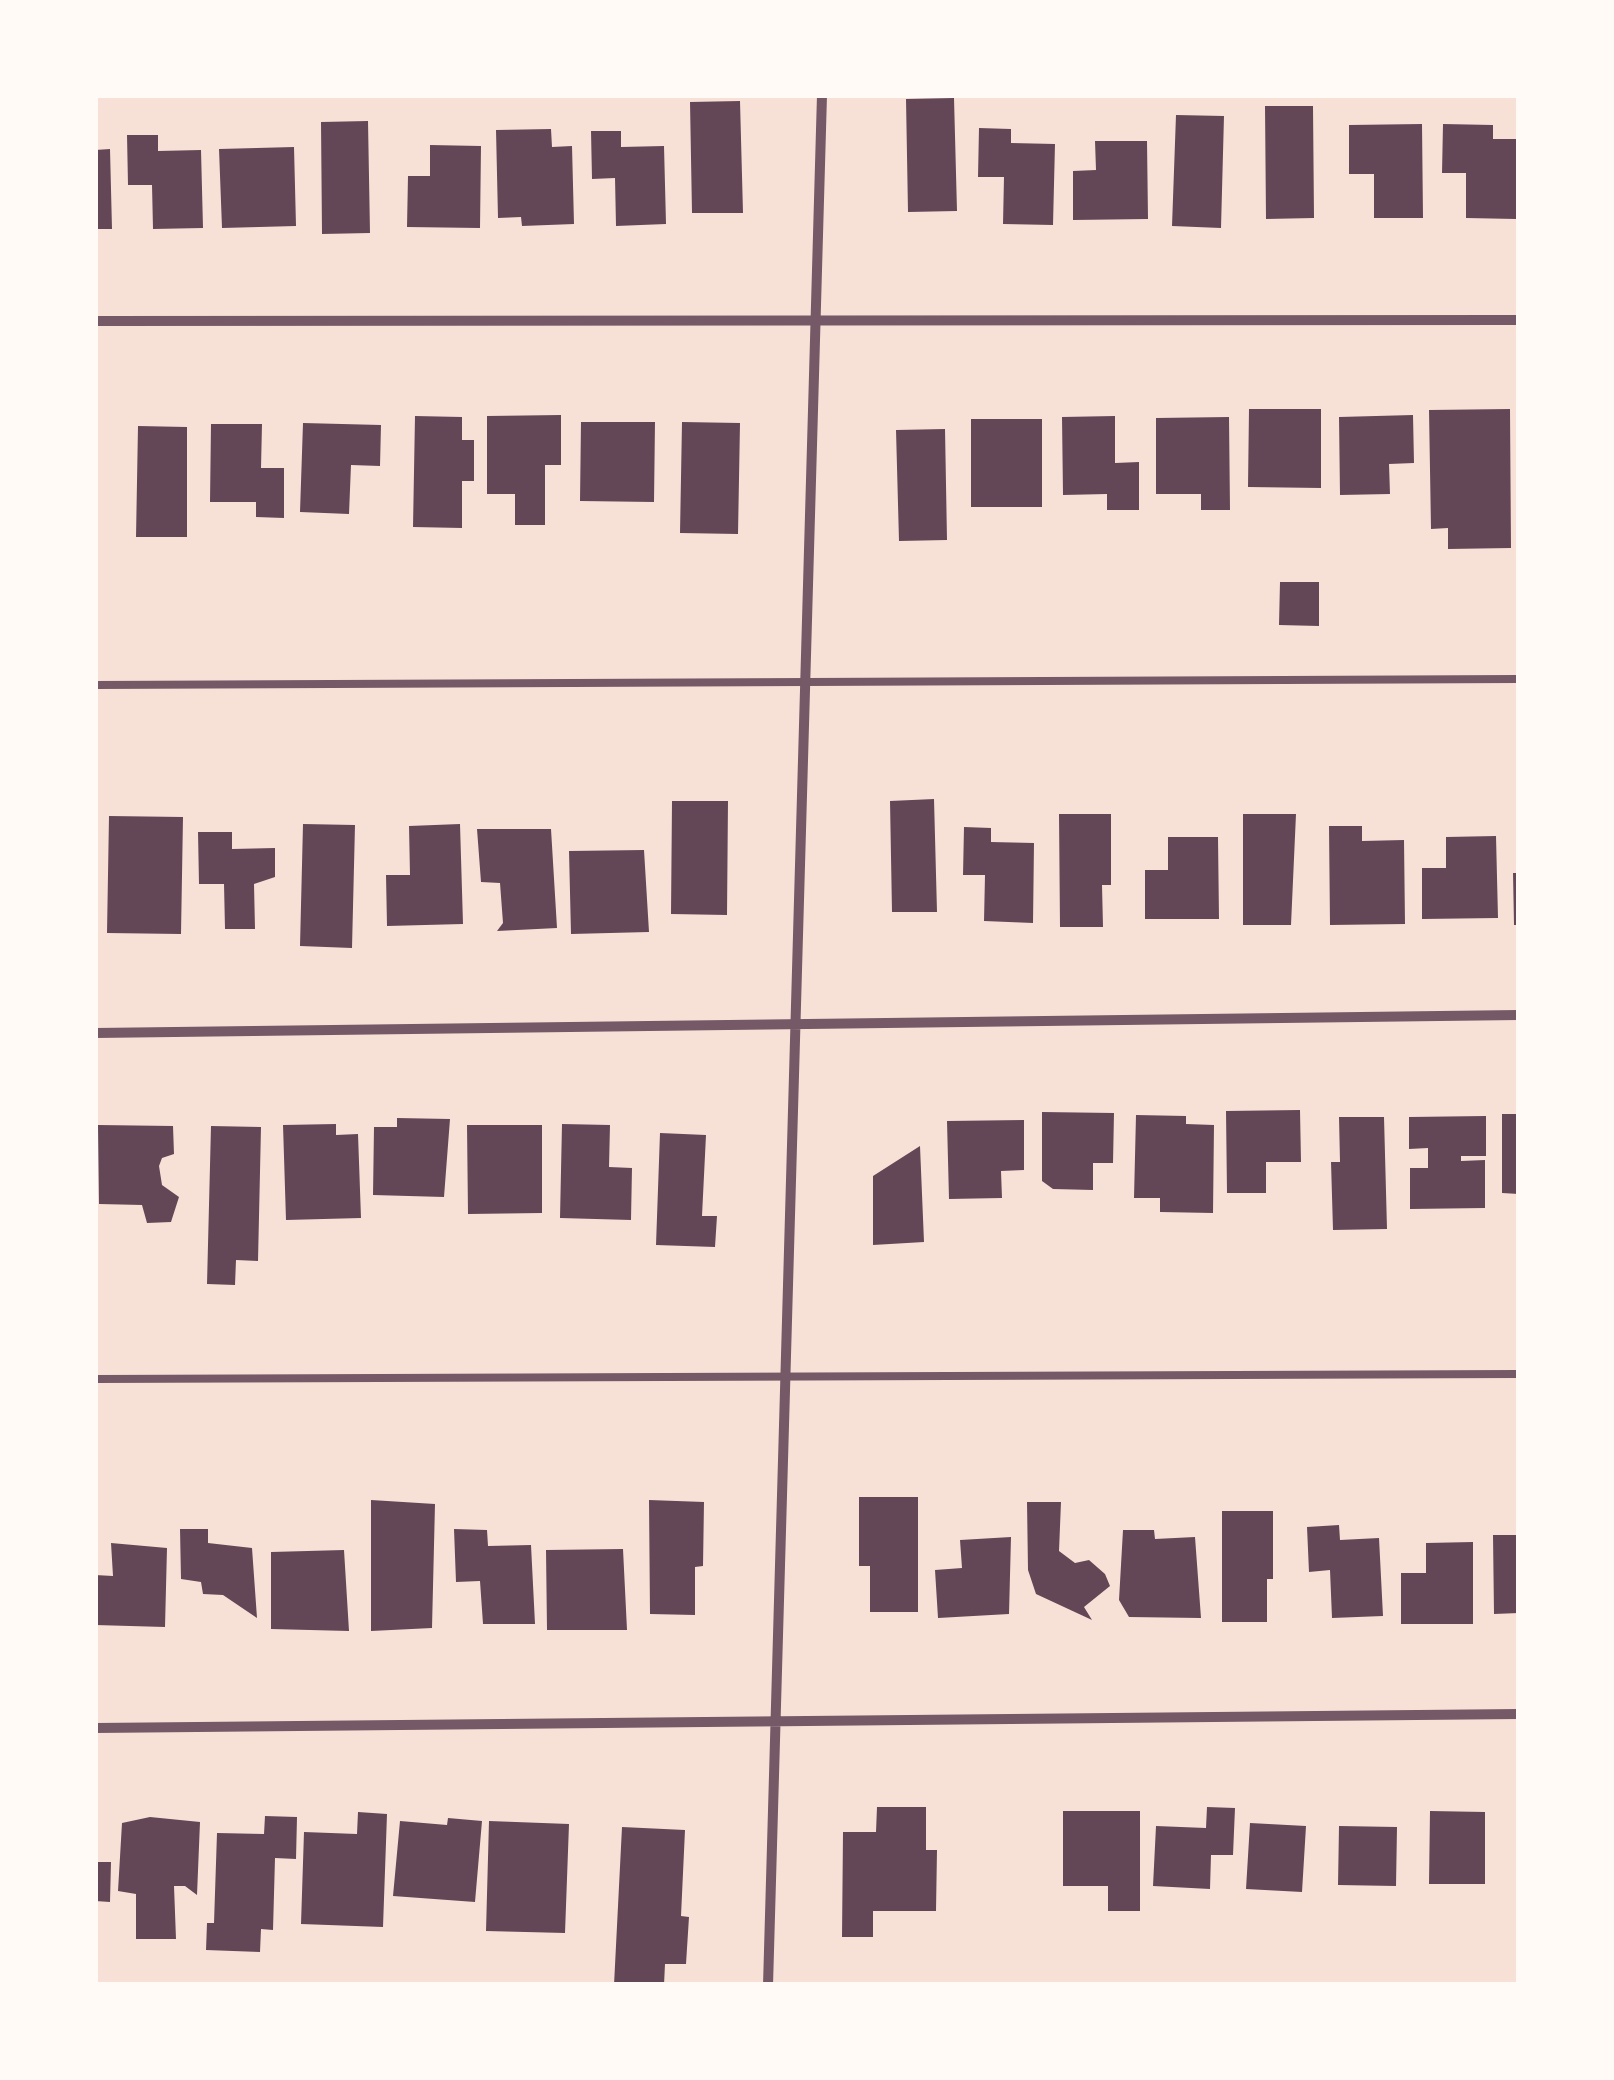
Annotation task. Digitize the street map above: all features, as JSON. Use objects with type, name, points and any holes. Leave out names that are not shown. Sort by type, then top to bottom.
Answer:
[{"type":"street","points":[[768,1985],[822,95]]},
{"type":"street","points":[[95,321],[1519,320]]},
{"type":"street","points":[[95,1034],[1519,1015]]},
{"type":"street","points":[[95,1728],[1519,1714]]},
{"type":"lane","points":[[95,685],[1519,680]]},
{"type":"lane","points":[[95,1379],[1519,1374]]},
{"type":"building","points":[[954,98],[957,211],[908,212],[906,99]]},
{"type":"building","points":[[740,101],[743,213],[692,213],[690,102]]},
{"type":"building","points":[[1265,106],[1313,106],[1314,218],[1266,219]]},
{"type":"building","points":[[1176,115],[1224,116],[1221,228],[1172,226]]},
{"type":"building","points":[[368,121],[370,233],[322,234],[321,122]]},
{"type":"building","points":[[1422,124],[1423,218],[1374,218],[1374,174],[1349,174],[1349,125]]},
{"type":"building","points":[[1443,124],[1493,125],[1493,139],[1517,139],[1516,219],[1466,218],[1466,173],[1442,173]]},
{"type":"building","points":[[979,128],[1011,129],[1011,143],[1055,144],[1053,225],[1003,224],[1004,177],[978,177]]},
{"type":"building","points":[[551,129],[552,147],[572,146],[574,224],[522,226],[521,217],[498,218],[496,130]]},
{"type":"building","points":[[591,131],[621,131],[621,147],[664,146],[666,224],[616,226],[615,178],[592,179]]},
{"type":"building","points":[[127,135],[158,135],[158,151],[201,150],[203,228],[153,229],[152,185],[128,185]]},
{"type":"building","points":[[1095,141],[1147,141],[1148,219],[1073,220],[1073,171],[1096,170]]},
{"type":"building","points":[[430,145],[481,146],[480,228],[407,227],[408,176],[430,176]]},
{"type":"building","points":[[294,147],[296,226],[222,228],[219,149]]},
{"type":"building","points":[[110,149],[112,229],[95,229],[95,150]]},
{"type":"building","points":[[1249,409],[1321,409],[1321,488],[1248,487]]},
{"type":"building","points":[[1510,409],[1511,548],[1448,549],[1448,528],[1431,529],[1429,410]]},
{"type":"building","points":[[561,415],[561,465],[545,465],[545,525],[515,525],[515,494],[487,494],[487,416]]},
{"type":"building","points":[[1413,415],[1414,463],[1389,464],[1390,494],[1340,495],[1339,417]]},
{"type":"building","points":[[415,416],[462,417],[462,440],[474,440],[474,481],[462,481],[462,528],[413,527]]},
{"type":"building","points":[[1115,416],[1115,463],[1139,462],[1139,510],[1107,510],[1107,494],[1063,495],[1062,417]]},
{"type":"building","points":[[1229,417],[1230,510],[1201,510],[1201,494],[1156,494],[1156,418]]},
{"type":"building","points":[[971,419],[1042,419],[1042,507],[971,507]]},
{"type":"building","points":[[581,422],[655,422],[654,502],[580,501]]},
{"type":"building","points":[[682,422],[740,423],[738,534],[680,533]]},
{"type":"building","points":[[303,423],[381,425],[380,466],[351,465],[349,514],[300,512]]},
{"type":"building","points":[[211,424],[262,424],[261,468],[284,468],[284,518],[256,517],[256,502],[210,502]]},
{"type":"building","points":[[138,426],[187,427],[187,537],[136,537]]},
{"type":"building","points":[[945,429],[947,540],[899,541],[896,430]]},
{"type":"building","points":[[1280,582],[1319,582],[1319,626],[1279,625]]},
{"type":"building","points":[[934,799],[937,912],[892,912],[890,801]]},
{"type":"building","points":[[672,801],[728,801],[727,915],[671,914]]},
{"type":"building","points":[[1059,814],[1111,814],[1111,885],[1102,885],[1103,927],[1060,927]]},
{"type":"building","points":[[1243,814],[1296,814],[1291,925],[1243,925]]},
{"type":"building","points":[[109,816],[183,817],[181,934],[107,933]]},
{"type":"building","points":[[303,824],[355,825],[352,948],[300,946]]},
{"type":"building","points":[[460,824],[463,924],[387,926],[386,875],[410,875],[409,826]]},
{"type":"building","points":[[1329,826],[1362,826],[1362,841],[1404,840],[1405,924],[1330,925]]},
{"type":"building","points":[[964,827],[991,828],[991,842],[1034,843],[1033,923],[984,921],[985,875],[963,875]]},
{"type":"building","points":[[477,829],[551,829],[557,928],[497,931],[503,923],[500,883],[481,882]]},
{"type":"building","points":[[198,832],[232,832],[232,849],[275,848],[275,877],[254,884],[255,929],[225,929],[224,884],[199,884]]},
{"type":"building","points":[[1496,836],[1498,918],[1422,919],[1422,868],[1446,868],[1446,837]]},
{"type":"building","points":[[1168,837],[1218,837],[1219,919],[1145,919],[1145,870],[1168,870]]},
{"type":"building","points":[[644,850],[649,932],[571,934],[569,851]]},
{"type":"building","points":[[1513,873],[1519,873],[1519,925],[1514,925]]},
{"type":"building","points":[[1300,1110],[1301,1162],[1266,1162],[1266,1193],[1227,1193],[1226,1111]]},
{"type":"building","points":[[1042,1112],[1114,1113],[1113,1163],[1093,1163],[1093,1190],[1053,1189],[1042,1181]]},
{"type":"building","points":[[1502,1114],[1519,1114],[1519,1194],[1502,1193]]},
{"type":"building","points":[[1136,1115],[1186,1116],[1186,1124],[1214,1125],[1213,1213],[1160,1212],[1160,1198],[1134,1198]]},
{"type":"building","points":[[1486,1116],[1486,1156],[1461,1156],[1461,1161],[1485,1160],[1485,1208],[1410,1209],[1410,1168],[1428,1168],[1428,1148],[1409,1149],[1409,1117]]},
{"type":"building","points":[[1339,1117],[1384,1117],[1387,1229],[1333,1230],[1331,1162],[1340,1162]]},
{"type":"building","points":[[397,1118],[450,1119],[444,1197],[373,1195],[374,1127],[397,1127]]},
{"type":"building","points":[[1024,1120],[1024,1170],[1001,1171],[1002,1198],[949,1199],[947,1121]]},
{"type":"building","points":[[336,1124],[336,1135],[358,1134],[361,1218],[286,1220],[283,1125]]},
{"type":"building","points":[[562,1124],[610,1125],[609,1167],[632,1168],[631,1220],[560,1218]]},
{"type":"building","points":[[98,1125],[173,1126],[174,1154],[162,1158],[159,1166],[162,1185],[179,1197],[171,1222],[147,1223],[142,1205],[99,1204]]},
{"type":"building","points":[[467,1125],[542,1125],[542,1213],[468,1214]]},
{"type":"building","points":[[211,1126],[261,1127],[258,1261],[236,1260],[235,1285],[207,1284]]},
{"type":"building","points":[[660,1133],[706,1135],[702,1216],[717,1216],[715,1247],[656,1245]]},
{"type":"building","points":[[920,1146],[924,1242],[873,1245],[873,1176]]},
{"type":"building","points":[[859,1497],[918,1497],[918,1612],[870,1612],[870,1566],[859,1566]]},
{"type":"building","points":[[371,1500],[435,1504],[432,1628],[371,1631]]},
{"type":"building","points":[[649,1500],[704,1502],[703,1566],[695,1567],[695,1615],[650,1614]]},
{"type":"building","points":[[1027,1502],[1061,1502],[1059,1551],[1075,1563],[1089,1560],[1105,1574],[1110,1586],[1084,1607],[1092,1620],[1036,1594],[1028,1570]]},
{"type":"building","points":[[1222,1511],[1273,1511],[1273,1579],[1267,1579],[1267,1622],[1222,1622]]},
{"type":"building","points":[[1339,1525],[1340,1540],[1379,1538],[1383,1616],[1332,1618],[1330,1570],[1309,1572],[1307,1527]]},
{"type":"building","points":[[180,1529],[208,1529],[208,1543],[252,1548],[257,1618],[223,1595],[203,1594],[201,1582],[181,1579]]},
{"type":"building","points":[[454,1529],[487,1530],[488,1546],[531,1545],[535,1624],[483,1624],[480,1581],[456,1582]]},
{"type":"building","points":[[1123,1530],[1154,1530],[1155,1539],[1195,1537],[1201,1618],[1129,1617],[1119,1600]]},
{"type":"building","points":[[1493,1535],[1519,1535],[1519,1613],[1494,1614]]},
{"type":"building","points":[[1011,1537],[1009,1614],[938,1618],[935,1570],[962,1568],[960,1540]]},
{"type":"building","points":[[1473,1542],[1473,1624],[1401,1624],[1401,1573],[1426,1573],[1426,1543]]},
{"type":"building","points":[[111,1543],[167,1548],[165,1627],[95,1625],[95,1575],[113,1576]]},
{"type":"building","points":[[623,1549],[627,1630],[547,1630],[546,1550]]},
{"type":"building","points":[[344,1550],[349,1631],[271,1629],[271,1552]]},
{"type":"building","points":[[877,1807],[926,1807],[926,1850],[937,1850],[936,1911],[873,1911],[873,1937],[842,1937],[843,1832],[876,1832]]},
{"type":"building","points":[[1207,1807],[1235,1808],[1233,1855],[1211,1855],[1210,1889],[1153,1886],[1156,1826],[1206,1828]]},
{"type":"building","points":[[1063,1811],[1140,1811],[1140,1911],[1108,1911],[1108,1886],[1063,1886]]},
{"type":"building","points":[[1430,1811],[1485,1812],[1485,1884],[1429,1884]]},
{"type":"building","points":[[358,1812],[387,1814],[383,1927],[301,1924],[304,1832],[357,1834]]},
{"type":"building","points":[[265,1816],[297,1817],[296,1859],[275,1858],[273,1930],[261,1929],[260,1952],[206,1950],[207,1923],[214,1923],[217,1833],[264,1834]]},
{"type":"building","points":[[150,1817],[200,1822],[197,1895],[185,1886],[174,1886],[176,1939],[136,1939],[136,1894],[118,1891],[122,1823]]},
{"type":"building","points":[[448,1818],[482,1821],[475,1902],[393,1896],[400,1821],[447,1825]]},
{"type":"building","points":[[489,1821],[569,1824],[565,1933],[486,1931]]},
{"type":"building","points":[[1250,1823],[1306,1826],[1302,1892],[1246,1889]]},
{"type":"building","points":[[1339,1826],[1397,1827],[1396,1886],[1338,1885]]},
{"type":"building","points":[[622,1827],[685,1830],[681,1916],[689,1917],[686,1964],[665,1964],[664,1985],[614,1985]]},
{"type":"building","points":[[95,1862],[111,1862],[110,1902],[95,1901]]}]
